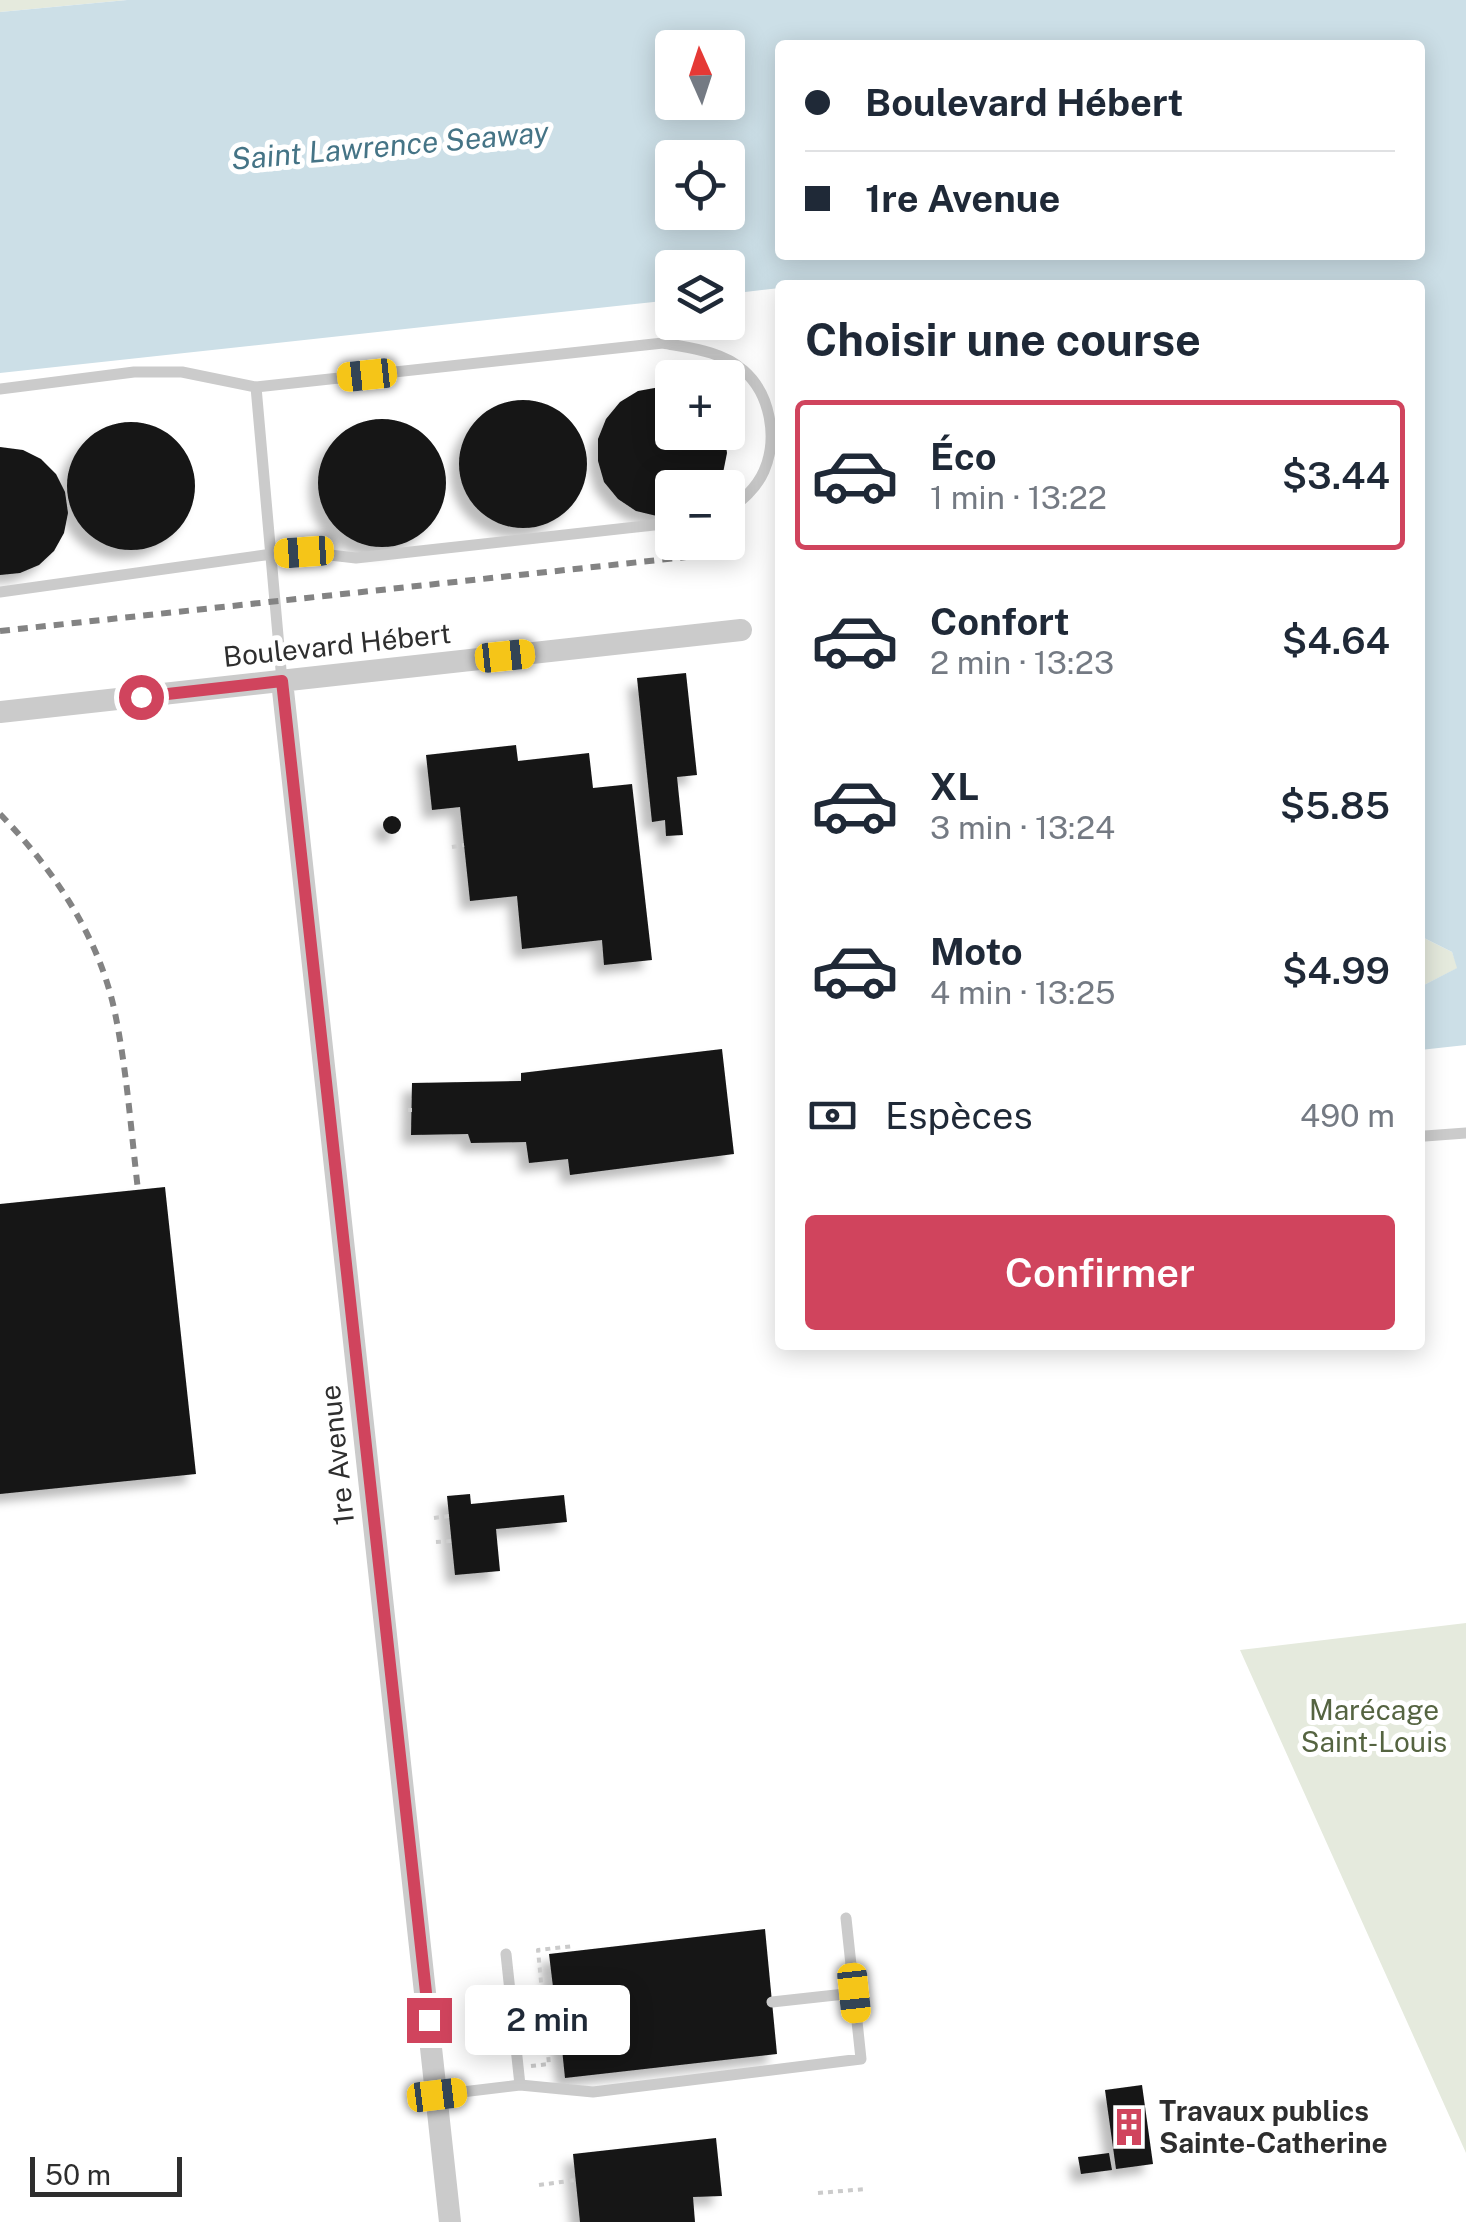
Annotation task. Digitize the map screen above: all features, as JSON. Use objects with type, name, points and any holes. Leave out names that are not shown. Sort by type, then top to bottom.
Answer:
[{"type":"street","name":"Boulevard Hébert","points":[[0,712],[741,630]]},
{"type":"street","name":"1re Avenue","points":[[282,681],[450,2222]]},
{"type":"lane","points":[[0,389],[134,372],[182,372],[256,387],[663,343],[710,352],[744,370],[762,397],[770,420],[764,470],[745,498]]},
{"type":"lane","points":[[256,387],[282,681]]},
{"type":"lane","points":[[0,592],[272,554],[304,552],[356,558],[655,526]]},
{"type":"lane","points":[[1425,1136],[1466,1133]]},
{"type":"lane","points":[[437,2095],[520,2085],[593,2092],[861,2059],[846,1918]]},
{"type":"lane","points":[[506,1954],[520,2085]]},
{"type":"lane","points":[[772,2002],[854,1993]]},
{"type":"path","points":[[452,847],[464,845]]},
{"type":"path","points":[[434,1518],[449,1516]]},
{"type":"path","points":[[436,1542],[452,1541]]},
{"type":"path","points":[[529,2066],[549,2064],[538,1950],[574,1946]]},
{"type":"path","points":[[539,2184],[576,2180]]},
{"type":"path","points":[[818,2193],[866,2188]]},
{"type":"green space","points":[[0,0],[127,0],[0,12]]},
{"type":"green space","points":[[1425,938],[1452,952],[1458,968],[1425,984]]},
{"type":"green space","name":"Marécage Saint-Louis","points":[[1466,1623],[1466,2153],[1240,1650]]},
{"type":"water","name":"Saint Lawrence Seaway","points":[[127,0],[1466,0],[1466,1045],[1425,1049],[1425,984],[1457,968],[1452,952],[1425,938],[1425,280],[775,280],[775,289],[745,292],[745,250],[655,250],[655,302],[0,373],[0,12]]},
{"type":"building","points":[[655,388],[655,450],[727,453],[724,470],[655,470],[655,516],[636,511],[618,499],[604,482],[598,461],[598,439],[606,419],[620,402],[638,391]]},
{"type":"building","points":[[523,400],[548,405],[568,419],[582,439],[587,464],[582,489],[568,509],[548,523],[523,528],[498,523],[478,509],[464,489],[459,464],[464,439],[478,419],[498,405]]},
{"type":"building","points":[[382,419],[407,424],[427,438],[441,458],[446,483],[441,508],[427,528],[407,542],[382,547],[357,542],[337,528],[323,508],[318,483],[323,458],[337,438],[357,424]]},
{"type":"building","points":[[131,422],[156,427],[176,441],[190,461],[195,486],[190,511],[176,531],[156,545],[131,550],[106,545],[86,531],[72,511],[67,486],[72,461],[86,441],[106,427]]},
{"type":"building","points":[[0,447],[23,450],[41,459],[56,474],[65,492],[68,513],[64,533],[54,551],[39,565],[20,573],[0,575]]},
{"type":"building","points":[[686,673],[697,775],[677,777],[683,835],[666,836],[665,820],[652,822],[637,678]]},
{"type":"building","points":[[516,745],[518,761],[589,753],[593,788],[632,784],[652,960],[604,965],[602,940],[522,949],[517,896],[470,901],[460,807],[432,810],[426,755]]},
{"type":"building","points":[[392,816],[399,818],[399,832],[392,834],[385,832],[383,825],[385,818]]},
{"type":"building","points":[[722,1049],[734,1154],[570,1175],[568,1159],[529,1163],[526,1142],[471,1143],[468,1134],[411,1135],[412,1083],[521,1081],[521,1073]]},
{"type":"building","points":[[165,1187],[196,1474],[0,1494],[0,1204]]},
{"type":"building","points":[[470,1494],[471,1504],[564,1495],[567,1522],[496,1529],[500,1571],[455,1575],[447,1496]]},
{"type":"building","points":[[765,1929],[777,2054],[565,2078],[561,2039],[551,2040],[554,1995],[549,1954]]},
{"type":"building","name":"Travaux publics Sainte-Catherine","points":[[1142,2085],[1153,2164],[1116,2169],[1105,2090]]},
{"type":"building","points":[[716,2138],[722,2196],[693,2197],[695,2222],[580,2222],[573,2154]]},
{"type":"building","name":"Travaux publics Sainte-Catherine","points":[[1109,2153],[1112,2170],[1081,2174],[1078,2157]]},
{"type":"railway","points":[[0,631],[751,550]]},
{"type":"railway","points":[[0,814],[55,881],[98,957],[119,1035],[138,1190]]},
{"type":"place","name":"Travaux publics Sainte-Catherine","points":[[1129,2127]]},
{"type":"route","points":[[141,697],[282,681],[429,2020]]}]
